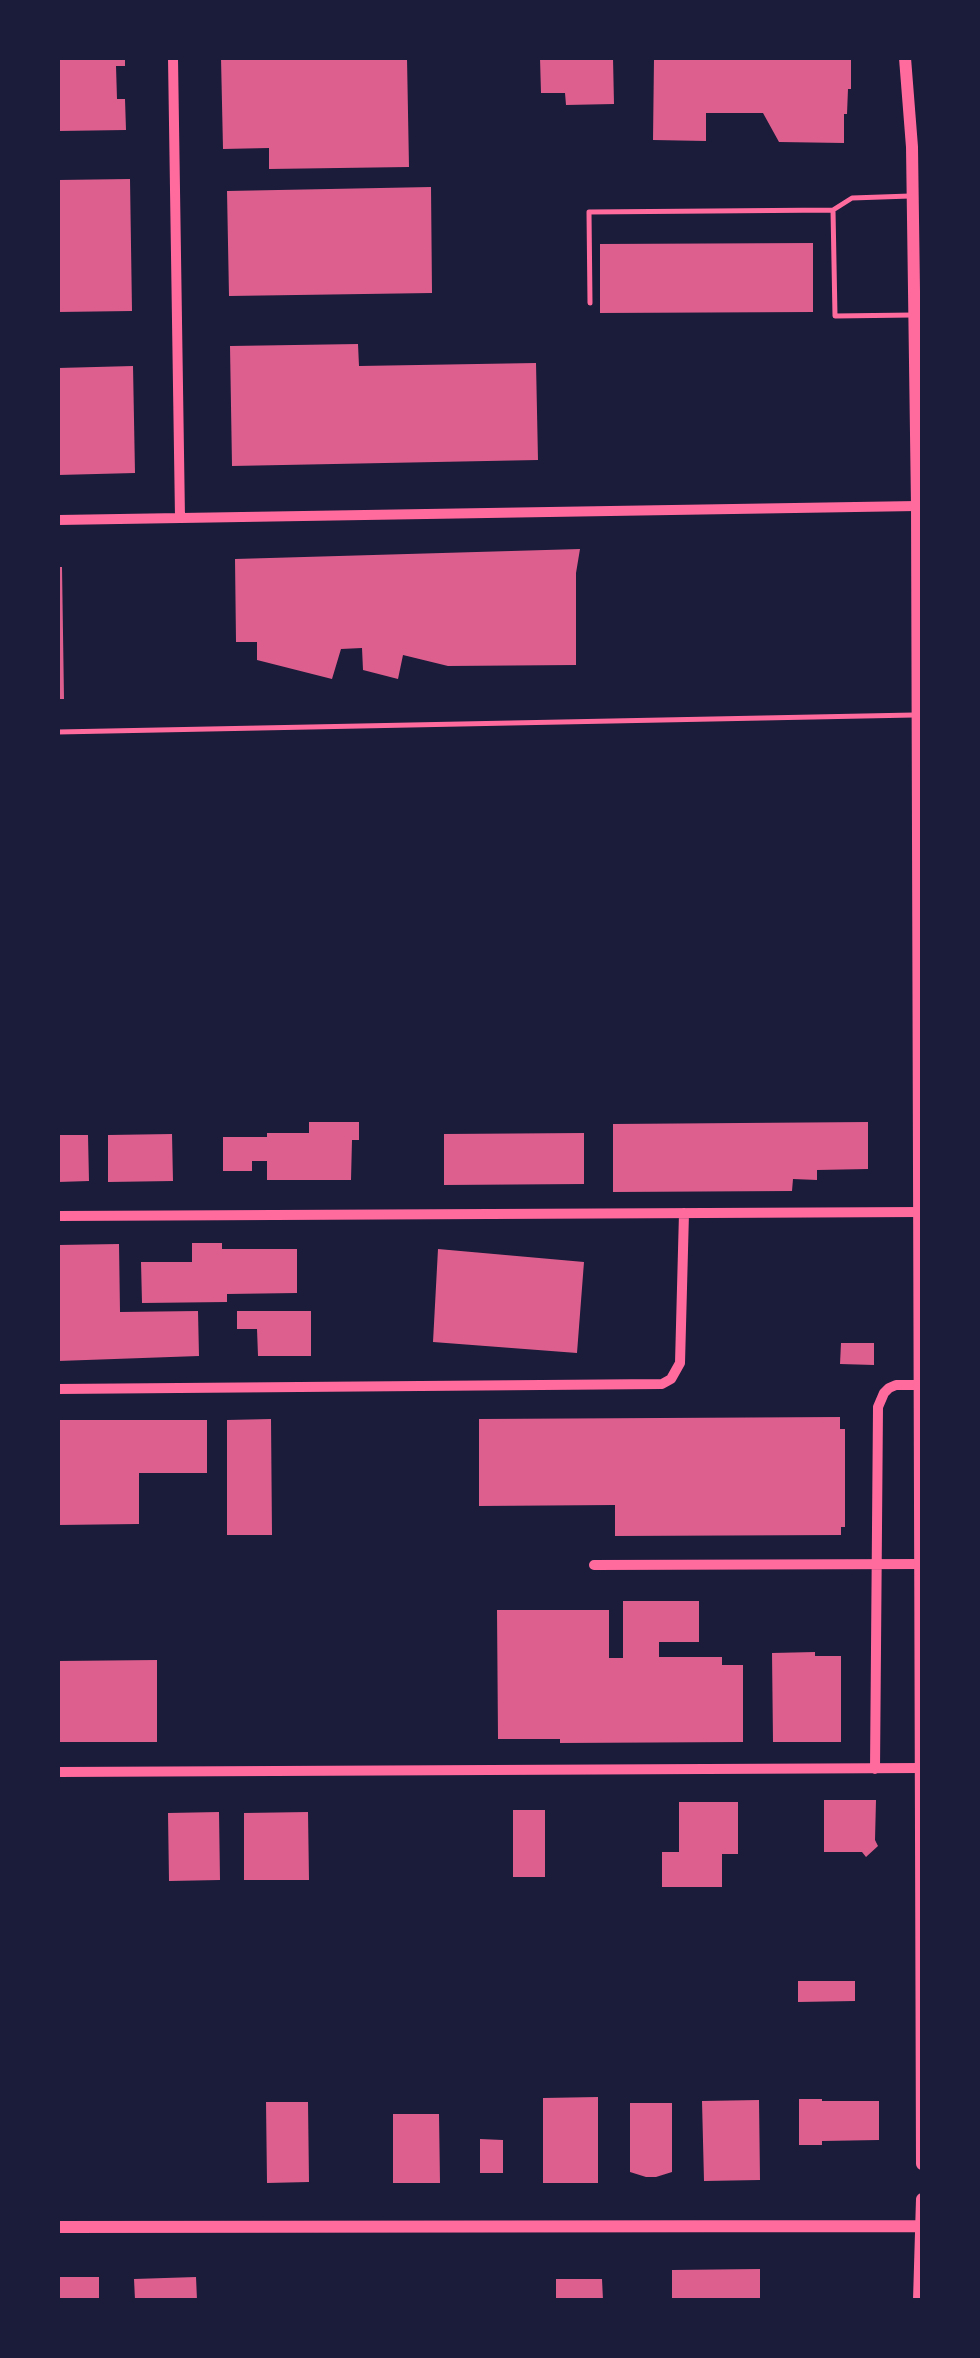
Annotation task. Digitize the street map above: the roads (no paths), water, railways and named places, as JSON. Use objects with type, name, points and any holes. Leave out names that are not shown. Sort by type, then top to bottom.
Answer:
[{"type":"street","points":[[173,58],[180,518]]},
{"type":"street","points":[[905,58],[918,147],[913,196],[920,689],[922,2164]]},
{"type":"street","points":[[58,520],[918,506]]},
{"type":"street","points":[[58,1216],[921,1212]]},
{"type":"street","points":[[58,1389],[662,1384],[671,1379],[680,1363],[684,1213]]},
{"type":"street","points":[[875,1768],[878,1407],[889,1388],[920,1385]]},
{"type":"street","points":[[594,1565],[922,1564]]},
{"type":"street","points":[[58,1772],[921,1768]]},
{"type":"street","points":[[919,2300],[922,2199]]},
{"type":"street","points":[[58,2227],[922,2226]]},
{"type":"lane","points":[[590,303],[590,212],[833,210],[852,198],[913,196]]},
{"type":"lane","points":[[833,210],[835,316],[915,315]]},
{"type":"lane","points":[[58,732],[918,715]]}]
